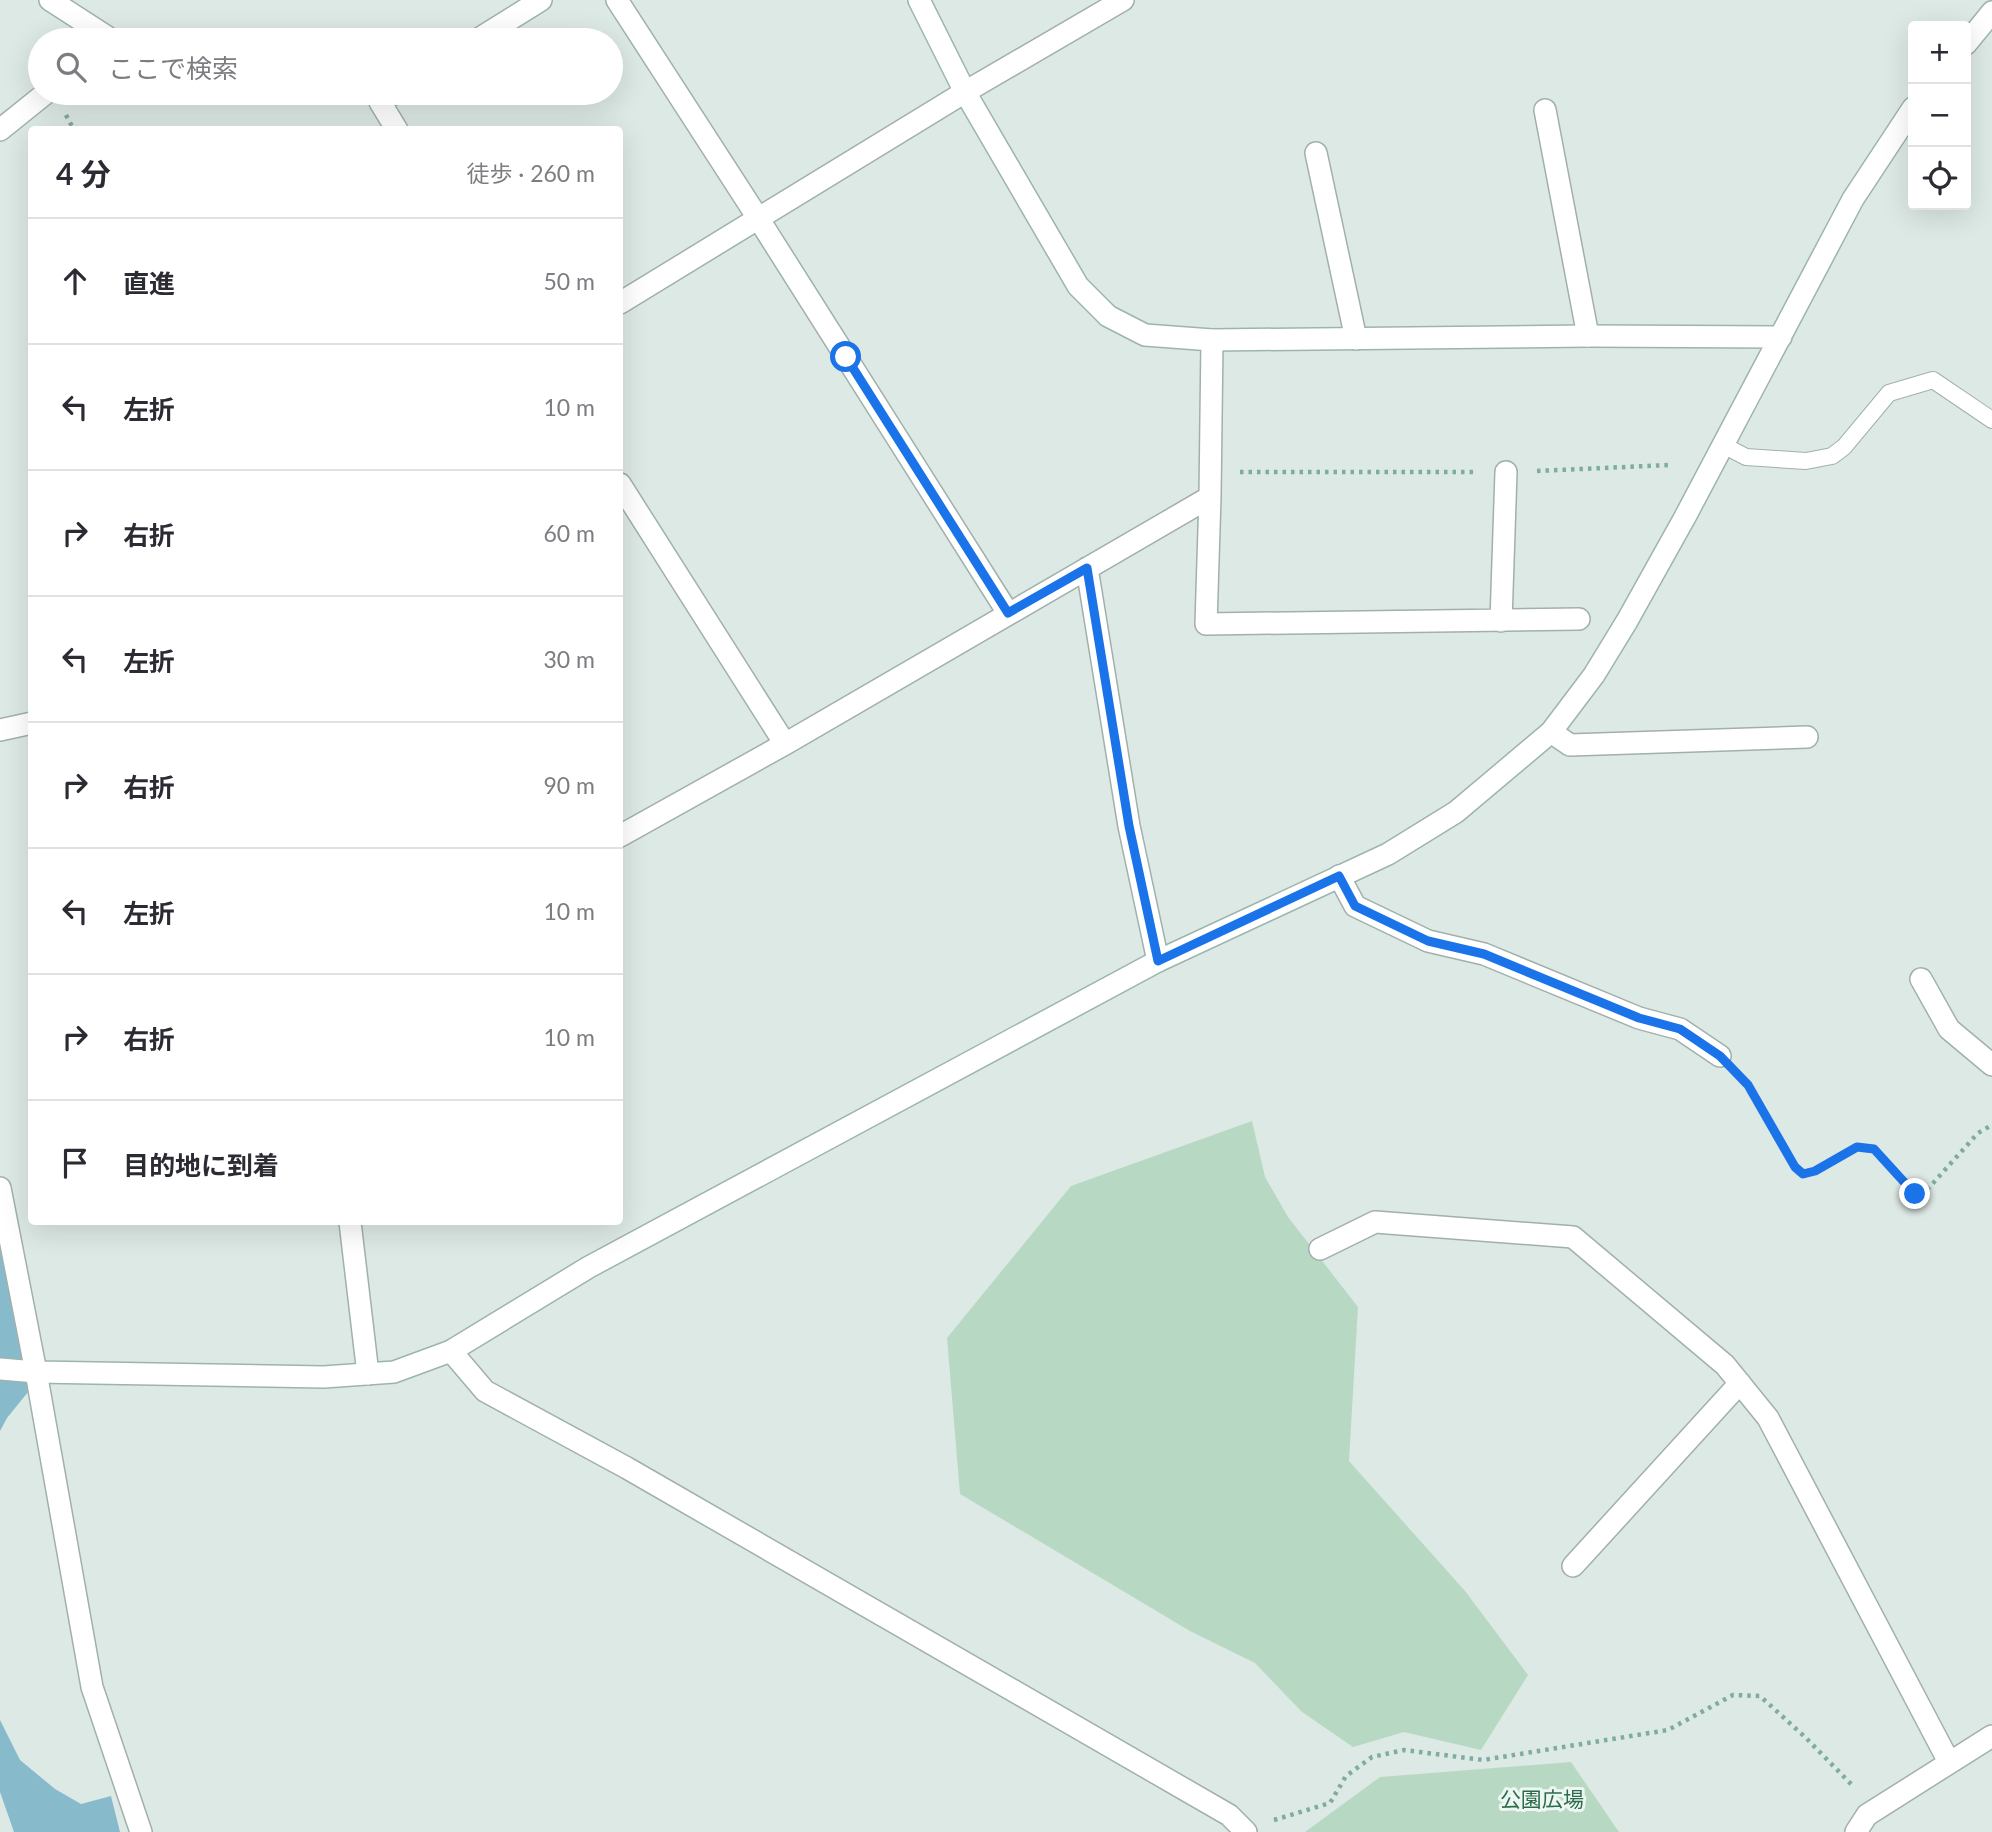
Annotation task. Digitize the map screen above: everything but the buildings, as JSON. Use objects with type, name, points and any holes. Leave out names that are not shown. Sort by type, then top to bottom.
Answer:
[{"type":"street","points":[[50,0],[93,28]]},
{"type":"street","points":[[496,28],[541,0]]},
{"type":"street","points":[[617,0],[1008,613]]},
{"type":"street","points":[[919,0],[965,92],[1078,286],[1108,316],[1145,335],[1212,340],[1781,337]]},
{"type":"street","points":[[623,301],[965,92],[1123,0]]},
{"type":"street","points":[[1971,38],[1992,12]]},
{"type":"street","points":[[0,130],[31,105]]},
{"type":"street","points":[[382,105],[395,126]]},
{"type":"street","points":[[1545,110],[1588,336]]},
{"type":"street","points":[[2,1369],[36,1372],[324,1377],[394,1372],[451,1351],[589,1267],[1158,961],[1388,854],[1456,812],[1551,732],[1594,675],[1723,445],[1853,199],[1908,116]]},
{"type":"street","points":[[1316,153],[1356,339]]},
{"type":"street","points":[[1212,340],[1206,624],[1580,619]]},
{"type":"street","points":[[1501,621],[1506,472]]},
{"type":"street","points":[[623,489],[785,744]]},
{"type":"street","points":[[623,834],[785,744],[1210,497]]},
{"type":"street","points":[[1087,568],[1129,826],[1158,961]]},
{"type":"street","points":[[0,730],[28,724]]},
{"type":"street","points":[[1551,732],[1570,745],[1807,737]]},
{"type":"street","points":[[1339,876],[1355,906],[1428,941],[1484,954],[1639,1018],[1680,1029],[1720,1056]]},
{"type":"street","points":[[1921,979],[1949,1029],[1992,1065]]},
{"type":"street","points":[[0,1188],[92,1687],[141,1832]]},
{"type":"street","points":[[1320,1249],[1375,1222],[1573,1237],[1725,1365],[1768,1419],[1949,1762]]},
{"type":"street","points":[[350,1225],[368,1374]]},
{"type":"street","points":[[451,1351],[485,1391],[627,1468],[1229,1815],[1256,1828]]},
{"type":"street","points":[[1573,1566],[1740,1383]]},
{"type":"street","points":[[1856,1832],[1867,1815],[1992,1736]]},
{"type":"lane","points":[[1723,445],[1746,457],[1806,461],[1832,456],[1844,447],[1889,393],[1933,380],[1992,420]]},
{"type":"path","points":[[1211,472],[1506,472],[1670,465]]},
{"type":"path","points":[[1720,1056],[1748,1085],[1795,1167],[1803,1174],[1815,1171],[1857,1147],[1874,1149],[1915,1194],[1926,1191],[1978,1133],[1992,1125]]},
{"type":"path","points":[[1256,1828],[1278,1818],[1330,1804],[1346,1776],[1372,1757],[1404,1750],[1483,1760],[1668,1730],[1733,1695],[1760,1696],[1805,1737],[1876,1810]]},
{"type":"green space","points":[[1252,1121],[1265,1177],[1288,1217],[1358,1307],[1349,1461],[1465,1591],[1528,1675],[1481,1750],[1404,1732],[1353,1747],[1302,1712],[1255,1663],[1190,1631],[960,1494],[947,1338],[1071,1186]]},
{"type":"green space","name":"公園広場","points":[[1571,1762],[1619,1832],[1305,1832],[1380,1777]]},
{"type":"water","points":[[0,1248],[21,1342],[28,1392],[0,1431]]},
{"type":"water","points":[[0,1720],[20,1760],[55,1789],[81,1804],[111,1796],[120,1832],[14,1832],[0,1792]]},
{"type":"route","points":[[846,357],[1008,613],[1087,568],[1129,826],[1158,961],[1339,876],[1355,906],[1428,941],[1484,954],[1639,1018],[1680,1029],[1720,1056],[1748,1085],[1795,1167],[1803,1174],[1815,1171],[1857,1147],[1874,1149],[1915,1194]]}]
